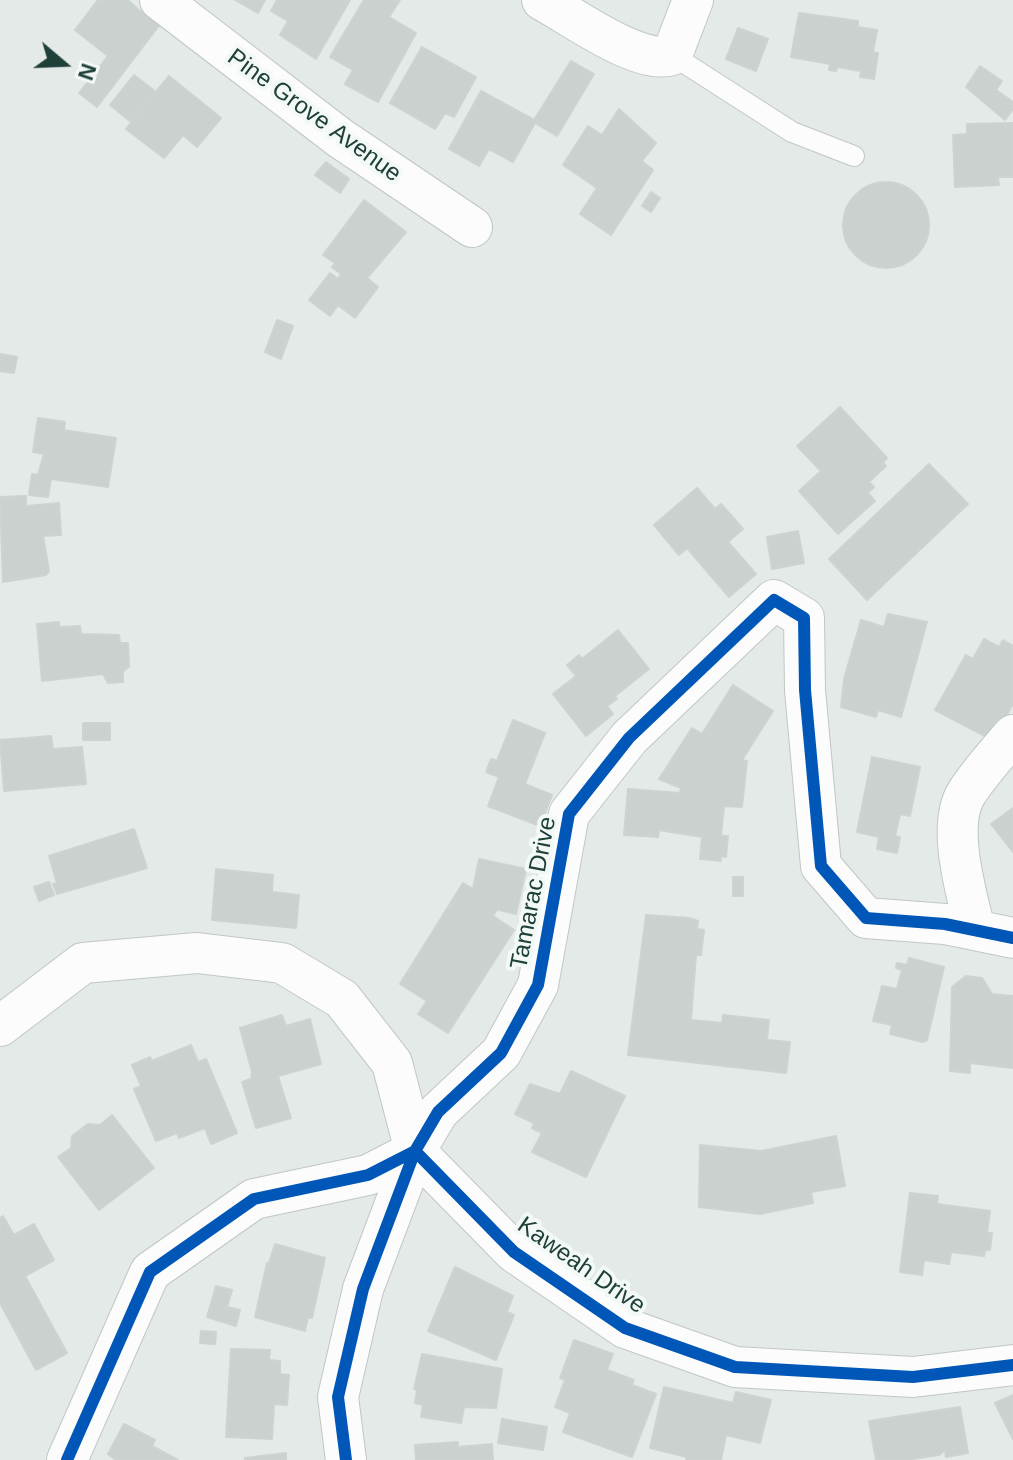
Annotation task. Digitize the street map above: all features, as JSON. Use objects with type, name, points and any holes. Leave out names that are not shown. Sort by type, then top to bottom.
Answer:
[{"type":"street","name":"Pine Grove Avenue","points":[[160,0],[340,138],[472,227]]},
{"type":"street","points":[[542,0],[632,50],[666,58],[693,0]]},
{"type":"street","name":"Tamarac Drive","points":[[346,1460],[338,1397],[363,1289],[415,1151],[438,1112],[501,1053],[538,985],[569,814],[629,738],[774,600],[804,618],[805,690],[821,866],[866,918],[994,934]]},
{"type":"street","points":[[994,934],[961,872],[958,827],[964,797],[1013,735]]},
{"type":"street","points":[[0,1026],[83,963],[197,953],[282,963],[342,999],[392,1063],[415,1151],[368,1175],[254,1199],[150,1272],[67,1460]]},
{"type":"street","name":"Kaweah Drive","points":[[415,1151],[514,1252],[625,1328],[735,1367],[913,1377],[1013,1365]]},
{"type":"lane","points":[[666,58],[792,132],[854,156]]},
{"type":"building","points":[[98,0],[128,0],[141,12],[148,4],[164,19],[97,107],[79,93],[108,56],[75,30]]},
{"type":"building","points":[[235,0],[265,0],[258,13]]},
{"type":"building","points":[[277,0],[350,0],[316,59],[280,35],[288,21],[271,11]]},
{"type":"building","points":[[364,0],[400,0],[389,17],[416,33],[378,102],[345,84],[353,70],[330,57]]},
{"type":"building","points":[[799,13],[858,21],[858,27],[877,30],[873,52],[878,53],[874,79],[860,77],[861,71],[837,67],[836,71],[829,70],[830,64],[791,57]]},
{"type":"building","points":[[738,28],[768,39],[756,71],[726,59]]},
{"type":"building","points":[[422,47],[476,77],[454,117],[445,113],[435,129],[390,103]]},
{"type":"building","points":[[571,61],[594,74],[557,136],[535,123],[513,162],[489,149],[479,166],[449,149],[481,91],[534,120]]},
{"type":"building","points":[[980,66],[1002,81],[996,90],[1013,102],[1013,109],[1005,120],[966,87]]},
{"type":"building","points":[[134,75],[156,92],[131,122],[110,105]]},
{"type":"building","points":[[169,76],[221,118],[197,147],[183,135],[164,158],[126,129]]},
{"type":"building","points":[[619,109],[656,143],[642,161],[653,170],[611,235],[580,214],[597,188],[563,165],[588,126],[602,135]]},
{"type":"building","points":[[1013,123],[1013,177],[998,177],[999,185],[955,187],[953,135],[967,134],[967,124]]},
{"type":"building","points":[[326,162],[349,179],[340,193],[315,175]]},
{"type":"building","points":[[886,182],[903,185],[917,194],[926,208],[929,225],[926,242],[917,256],[903,265],[886,268],[869,265],[855,256],[846,242],[843,225],[846,208],[855,194],[869,185]]},
{"type":"building","points":[[651,192],[660,198],[651,212],[642,206]]},
{"type":"building","points":[[364,200],[406,232],[367,278],[378,287],[355,318],[338,305],[330,316],[309,300],[330,273],[338,279],[341,274],[332,267],[335,263],[323,255]]},
{"type":"building","points":[[277,320],[293,326],[281,359],[265,352]]},
{"type":"building","points":[[0,354],[17,357],[14,373],[0,371]]},
{"type":"building","points":[[840,407],[887,458],[883,463],[886,466],[869,482],[874,487],[868,493],[875,501],[838,534],[799,491],[821,471],[797,446]]},
{"type":"building","points":[[38,418],[65,422],[64,430],[116,438],[108,487],[51,479],[48,497],[29,495],[32,474],[38,475],[44,454],[33,452]]},
{"type":"building","points":[[929,464],[968,504],[867,600],[829,559]]},
{"type":"building","points":[[697,488],[715,509],[721,504],[743,529],[728,542],[756,574],[729,597],[687,548],[679,555],[654,525]]},
{"type":"building","points":[[26,496],[26,506],[59,503],[61,535],[43,536],[49,571],[46,575],[3,582],[0,497]]},
{"type":"building","points":[[798,531],[804,563],[772,569],[767,537]]},
{"type":"building","points":[[888,614],[927,622],[901,717],[878,710],[876,717],[841,707],[844,679],[861,620],[884,627]]},
{"type":"building","points":[[59,622],[59,627],[80,626],[81,634],[119,635],[120,643],[128,643],[129,666],[123,672],[123,682],[108,683],[103,674],[42,681],[37,624]]},
{"type":"building","points":[[618,630],[649,669],[615,696],[617,699],[607,706],[613,714],[586,736],[553,694],[576,676],[567,665],[579,655],[582,659]]},
{"type":"building","points":[[984,639],[999,647],[1003,640],[1013,646],[1013,704],[1003,722],[997,719],[987,737],[935,710],[966,655],[973,659]]},
{"type":"building","points":[[733,685],[773,711],[742,760],[747,761],[742,807],[724,806],[721,836],[728,836],[726,857],[721,856],[721,861],[700,859],[702,837],[659,830],[658,837],[624,835],[628,789],[680,793],[681,788],[659,779],[692,728],[702,734]]},
{"type":"building","points":[[513,720],[545,733],[525,784],[552,795],[540,826],[488,806],[499,777],[486,772],[491,759],[497,761]]},
{"type":"building","points":[[83,723],[110,723],[110,740],[83,740]]},
{"type":"building","points":[[51,736],[53,749],[82,747],[86,784],[4,791],[0,740]]},
{"type":"building","points":[[872,757],[920,767],[910,816],[900,814],[895,836],[900,837],[897,853],[877,849],[879,837],[857,832]]},
{"type":"building","points":[[1013,808],[1013,852],[991,824]]},
{"type":"building","points":[[134,829],[147,868],[57,894],[49,856]]},
{"type":"building","points":[[479,859],[526,869],[516,914],[499,910],[499,906],[493,916],[514,930],[448,1033],[418,1014],[427,1001],[400,984],[463,883],[473,889]]},
{"type":"building","points":[[216,869],[273,875],[272,892],[299,895],[296,928],[212,920]]},
{"type":"building","points":[[733,877],[743,877],[743,896],[733,896]]},
{"type":"building","points":[[49,882],[54,895],[39,901],[34,887]]},
{"type":"building","points":[[646,915],[689,918],[698,921],[697,929],[704,930],[701,955],[696,955],[691,1020],[722,1023],[723,1015],[769,1020],[767,1040],[790,1042],[786,1073],[628,1055]]},
{"type":"building","points":[[909,958],[944,967],[927,1040],[923,1042],[890,1034],[892,1025],[873,1021],[882,986],[897,989],[902,970],[896,968],[897,963],[907,965]]},
{"type":"building","points":[[966,976],[982,978],[992,994],[1013,996],[1013,1068],[970,1063],[970,1073],[950,1071],[952,987]]},
{"type":"building","points":[[282,1015],[286,1026],[310,1019],[321,1064],[278,1076],[291,1118],[256,1128],[242,1082],[251,1079],[252,1072],[240,1028]]},
{"type":"building","points":[[191,1045],[198,1062],[206,1059],[237,1133],[211,1144],[205,1128],[179,1138],[177,1133],[156,1141],[134,1089],[141,1086],[132,1065],[150,1057],[152,1061]]},
{"type":"building","points":[[571,1071],[625,1096],[586,1177],[532,1152],[542,1133],[532,1128],[534,1123],[515,1114],[530,1084],[560,1094]]},
{"type":"building","points":[[112,1115],[154,1168],[99,1210],[58,1157],[71,1148],[72,1136],[88,1124],[100,1125]]},
{"type":"building","points":[[836,1136],[845,1186],[811,1192],[813,1203],[760,1214],[699,1207],[700,1145],[761,1151]]},
{"type":"building","points":[[910,1193],[938,1196],[937,1204],[990,1211],[987,1233],[992,1233],[990,1250],[985,1250],[984,1256],[951,1252],[949,1264],[924,1260],[922,1275],[900,1272]]},
{"type":"building","points":[[3,1216],[14,1235],[34,1224],[54,1260],[25,1276],[67,1353],[36,1370],[0,1303],[0,1218]]},
{"type":"building","points":[[275,1244],[325,1258],[312,1318],[308,1317],[305,1331],[255,1317],[267,1263]]},
{"type":"building","points":[[455,1267],[513,1296],[507,1312],[514,1315],[496,1360],[428,1331]]},
{"type":"building","points":[[216,1286],[232,1290],[227,1307],[240,1310],[236,1326],[207,1317]]},
{"type":"building","points":[[201,1331],[216,1332],[215,1344],[200,1343]]},
{"type":"building","points":[[574,1340],[613,1354],[607,1370],[634,1380],[632,1385],[656,1394],[632,1457],[563,1432],[570,1413],[555,1407],[565,1380],[560,1378]]},
{"type":"building","points":[[231,1349],[270,1350],[269,1360],[280,1361],[280,1374],[289,1375],[287,1405],[274,1404],[272,1439],[226,1437]]},
{"type":"building","points":[[422,1354],[502,1369],[496,1408],[464,1407],[461,1423],[421,1417],[423,1405],[415,1403],[417,1390],[414,1389]]},
{"type":"building","points":[[664,1387],[733,1403],[736,1392],[771,1400],[760,1443],[726,1435],[721,1460],[686,1460],[687,1457],[650,1448]]},
{"type":"building","points":[[1013,1395],[1013,1439],[995,1403]]},
{"type":"building","points":[[960,1407],[968,1453],[946,1457],[945,1450],[939,1455],[906,1460],[876,1460],[869,1421]]},
{"type":"building","points":[[502,1419],[547,1427],[543,1450],[498,1443]]},
{"type":"building","points":[[124,1424],[155,1440],[152,1446],[178,1460],[116,1460],[108,1454]]},
{"type":"building","points":[[458,1442],[458,1447],[492,1444],[493,1460],[416,1460],[415,1445]]},
{"type":"building","points":[[286,1453],[286,1460],[245,1460],[245,1458]]},
{"type":"cycle path","points":[[346,1460],[338,1397],[363,1289],[415,1151],[438,1112],[501,1053],[538,985],[569,814],[629,738],[774,600],[804,618],[805,690],[821,866],[866,918],[945,924],[1013,938]]},
{"type":"cycle path","points":[[67,1460],[150,1272],[254,1199],[368,1175],[415,1151],[514,1252],[625,1328],[735,1367],[913,1377],[1013,1365]]}]
